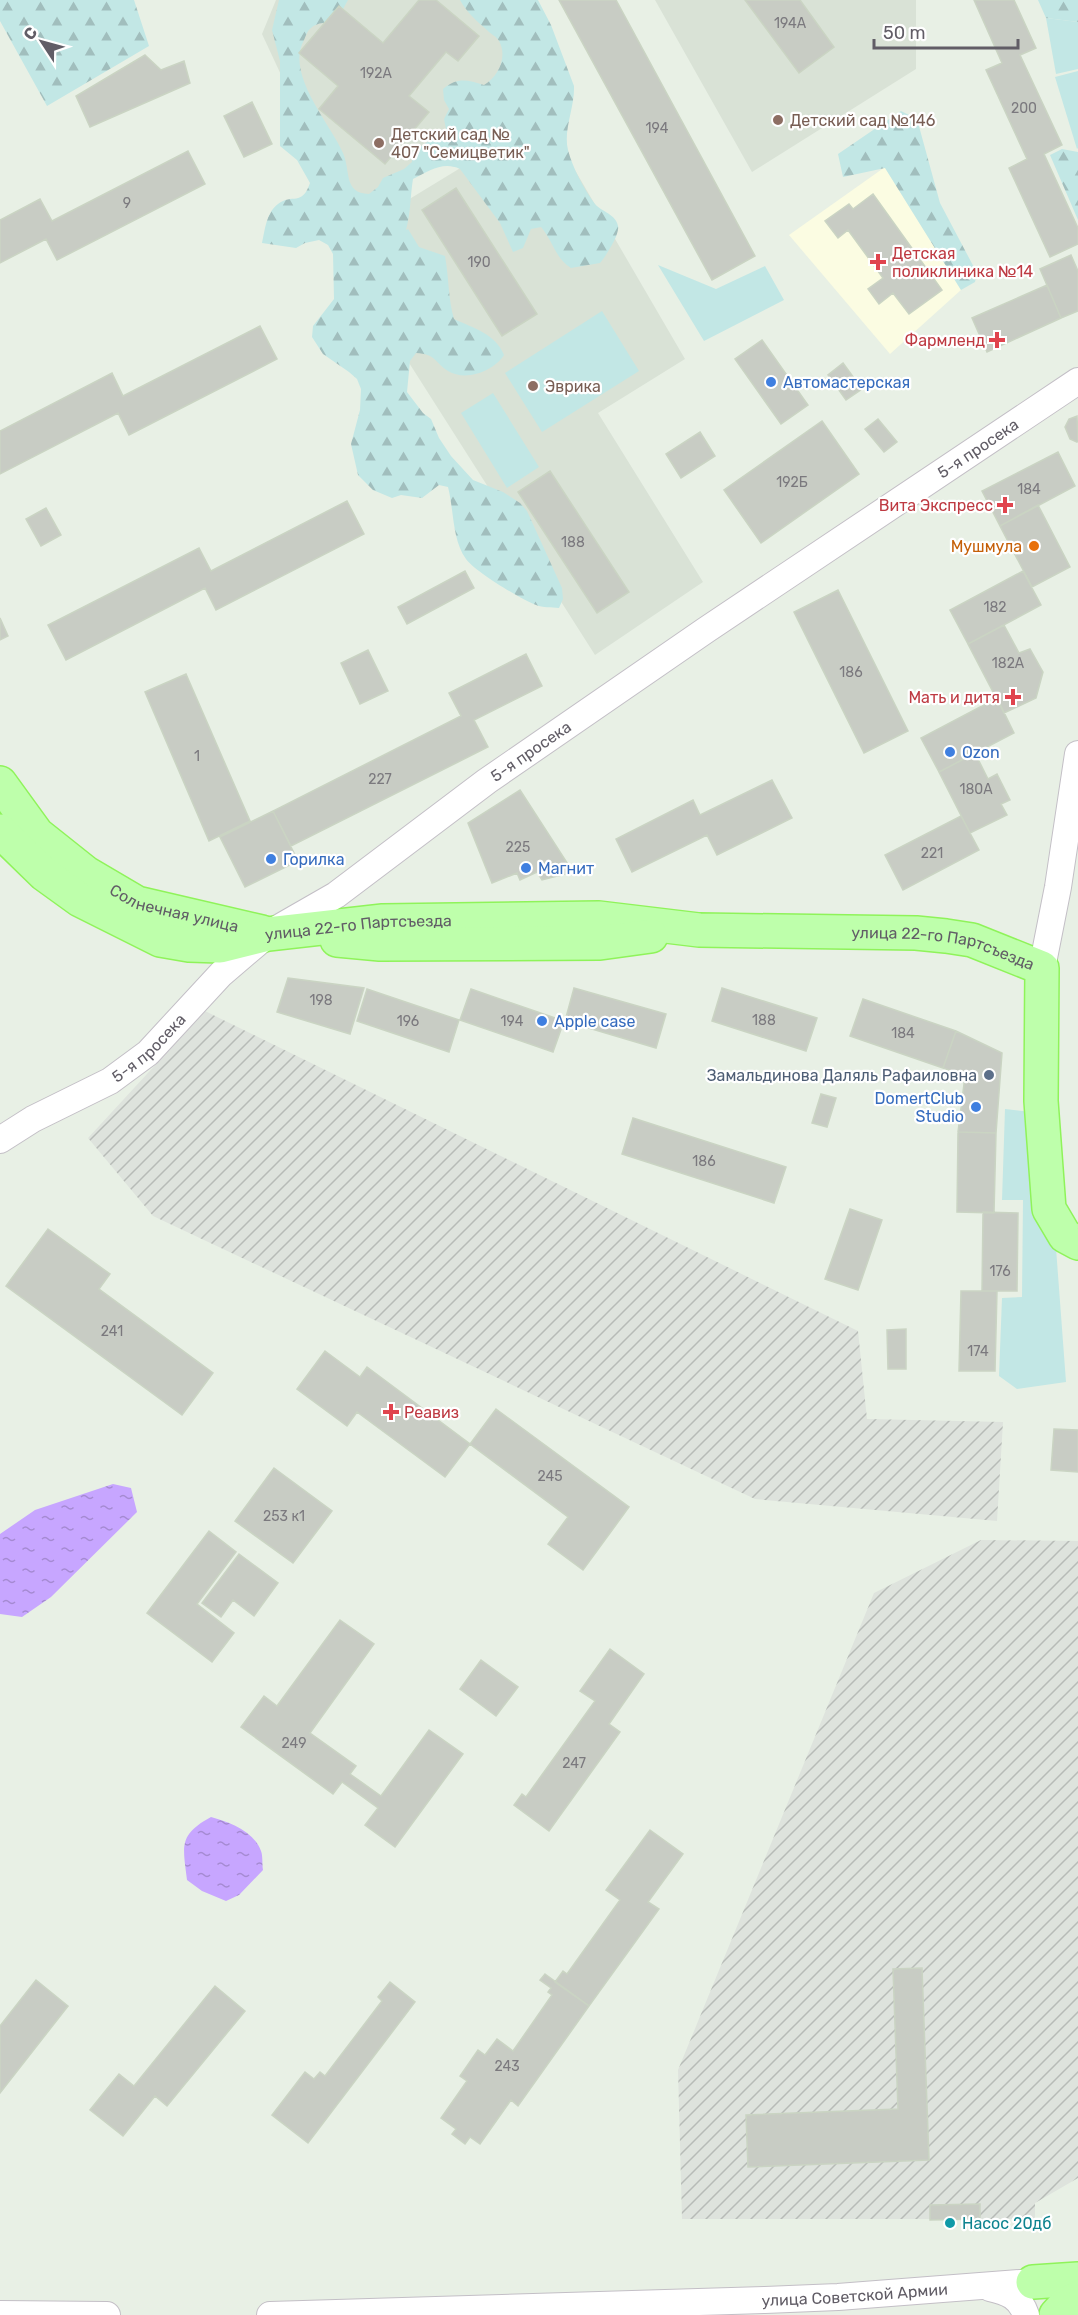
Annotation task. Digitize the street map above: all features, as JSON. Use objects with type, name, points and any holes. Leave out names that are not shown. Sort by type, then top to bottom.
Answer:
[{"type":"main road","name":"Солнечная улица","points":[[0,783],[37,834],[86,873],[137,903],[268,934]]},
{"type":"main road","name":"Солнечная улица","points":[[0,831],[44,874],[81,900],[160,940],[189,945],[220,946],[268,934]]},
{"type":"main road","name":"улица 22-го Партсъезда","points":[[268,934],[380,945],[600,943],[699,930],[916,933],[972,940],[1042,968],[1041,1101],[1048,1209],[1065,1236],[1078,1243]]},
{"type":"main road","name":"улица Советской Армии","points":[[1033,2282],[1078,2278]]},
{"type":"main road","points":[[1056,2315],[1067,2303],[1078,2298]]},
{"type":"street","name":"5-я просека","points":[[0,1140],[33,1119],[110,1081],[148,1053],[221,974],[268,934],[336,895],[487,781],[706,630],[1078,381]]},
{"type":"street","points":[[1042,968],[1058,887],[1078,754]]},
{"type":"street","name":"улица Советской Армии","points":[[270,2315],[838,2297],[1033,2282]]},
{"type":"street","points":[[978,2286],[1005,2291],[1014,2296],[1022,2304],[1026,2315]]},
{"type":"street","points":[[0,2314],[107,2315]]},
{"type":"shaded area","name":"Детский сад № 407 \"Семицветик\"","points":[[276,0],[498,0],[546,74],[345,212],[262,34]]},
{"type":"shaded area","name":"Детский сад №146","points":[[655,0],[916,0],[916,69],[752,172]]},
{"type":"shaded area","name":"Эврика","points":[[544,117],[685,359],[598,413],[703,582],[595,655],[334,245]]},
{"type":"shaded area","name":"Детская поликлиника №14","points":[[885,167],[961,290],[890,354],[789,235]]},
{"type":"shaded area","points":[[205,1011],[858,1331],[867,1419],[1003,1422],[997,1521],[755,1499],[153,1216],[88,1138]]},
{"type":"shaded area","points":[[981,1540],[1078,1541],[1078,2178],[1035,2203],[1035,2219],[682,2219],[678,2070],[874,1593]]},
{"type":"green space","points":[[0,0],[134,0],[149,46],[47,106],[0,21]]},
{"type":"green space","points":[[279,0],[348,0],[337,20],[313,26],[308,31],[300,53],[300,68],[312,98],[343,153],[351,185],[361,193],[369,194],[378,187],[383,178],[404,169],[412,162],[413,152],[446,129],[444,119],[449,109],[444,100],[443,89],[458,81],[484,85],[494,77],[500,66],[502,47],[499,41],[473,17],[460,0],[538,0],[551,25],[574,86],[567,135],[570,157],[579,178],[595,204],[617,222],[617,234],[600,263],[571,268],[561,259],[541,227],[531,229],[523,248],[513,252],[500,223],[460,169],[442,167],[430,170],[413,179],[406,230],[408,229],[419,247],[445,256],[454,319],[490,337],[504,355],[487,370],[463,375],[448,371],[427,355],[416,353],[410,361],[407,392],[423,413],[431,419],[439,438],[451,456],[473,480],[503,492],[520,503],[527,511],[562,588],[563,599],[559,608],[541,607],[529,602],[478,571],[466,559],[458,543],[448,487],[439,485],[422,498],[401,495],[392,498],[373,490],[358,475],[351,444],[360,410],[361,389],[357,379],[323,354],[312,337],[313,326],[334,299],[333,254],[328,245],[319,240],[296,248],[262,243],[267,222],[274,208],[283,201],[304,195],[310,183],[297,160],[280,146],[280,61],[272,30]]},
{"type":"green space","points":[[1038,0],[1078,0],[1078,22],[1046,18]]},
{"type":"green space","points":[[1046,18],[1078,22],[1078,69],[1056,74]]},
{"type":"green space","points":[[1078,71],[1078,148],[1077,149],[1055,77]]},
{"type":"green space","points":[[901,111],[917,119],[940,203],[977,273],[975,282],[961,290],[885,168],[843,177],[838,154]]},
{"type":"green space","points":[[1062,149],[1078,152],[1078,220],[1050,155]]},
{"type":"green space","points":[[658,265],[716,289],[765,266],[784,300],[704,341]]},
{"type":"green space","points":[[602,311],[639,371],[542,432],[505,373]]},
{"type":"green space","points":[[493,393],[539,467],[507,488],[461,413]]},
{"type":"green space","points":[[1005,1109],[1046,1114],[1066,1382],[1017,1389],[999,1376],[1002,1298],[1022,1297],[1023,1200],[1002,1200]]},
{"type":"water","points":[[113,1484],[131,1488],[137,1512],[51,1597],[22,1617],[0,1614],[0,1534],[35,1510]]},
{"type":"water","points":[[211,1817],[247,1833],[258,1844],[262,1853],[263,1870],[239,1895],[226,1901],[202,1891],[187,1880],[184,1858],[185,1842],[200,1823]]},
{"type":"building","points":[[419,0],[436,0],[479,36],[458,61],[446,52],[409,96],[429,112],[385,164],[319,109],[338,86],[299,53],[339,6],[383,43]]},
{"type":"building","points":[[559,0],[616,0],[755,256],[712,280]]},
{"type":"building","points":[[745,0],[800,0],[834,47],[799,73]]},
{"type":"building","points":[[974,0],[1014,0],[1036,48],[1020,55],[1062,145],[1044,154],[1078,228],[1078,244],[1050,257],[1009,168],[1027,159],[986,70],[1002,63]]},
{"type":"building","points":[[145,55],[161,70],[184,61],[190,83],[90,127],[76,96]]},
{"type":"building","points":[[252,102],[272,144],[244,157],[224,116]]},
{"type":"building","points":[[188,151],[205,184],[57,260],[46,239],[0,263],[0,220],[40,199],[52,221]]},
{"type":"building","points":[[456,188],[537,314],[502,336],[422,210]]},
{"type":"building","points":[[873,194],[942,290],[909,314],[893,293],[879,304],[868,289],[883,278],[848,230],[838,238],[825,221],[849,204],[853,209]]},
{"type":"building","points":[[1071,255],[1078,271],[1078,311],[1061,318],[1040,269]]},
{"type":"building","points":[[1047,285],[1061,318],[987,352],[972,318]]},
{"type":"building","points":[[260,326],[277,359],[129,435],[118,413],[0,474],[0,431],[112,373],[123,396]]},
{"type":"building","name":"Автомастерская","points":[[762,340],[808,405],[781,424],[735,359]]},
{"type":"building","points":[[843,363],[862,389],[846,400],[828,375]]},
{"type":"building","points":[[1077,416],[1077,442],[1070,439],[1065,427],[1069,419]]},
{"type":"building","points":[[878,419],[897,442],[884,452],[865,429]]},
{"type":"building","points":[[822,421],[859,474],[761,543],[724,490]]},
{"type":"building","points":[[700,432],[715,456],[681,478],[666,454]]},
{"type":"building","points":[[1058,452],[1075,486],[1000,526],[982,491]]},
{"type":"building","points":[[550,471],[629,592],[597,613],[518,492]]},
{"type":"building","points":[[347,501],[364,534],[216,610],[205,588],[66,660],[48,625],[199,548],[211,571]]},
{"type":"building","points":[[1038,505],[1070,567],[1032,587],[1000,526]]},
{"type":"building","points":[[46,508],[61,535],[41,546],[26,519]]},
{"type":"building","points":[[465,571],[474,588],[407,624],[398,607]]},
{"type":"building","points":[[1023,571],[1041,605],[968,644],[950,610]]},
{"type":"building","points":[[838,590],[908,731],[864,753],[794,612]]},
{"type":"building","points":[[0,618],[8,636],[0,640]]},
{"type":"building","points":[[1004,625],[1019,653],[1030,649],[1043,672],[1036,698],[1004,713],[968,644]]},
{"type":"building","points":[[368,650],[388,691],[360,704],[341,663]]},
{"type":"building","points":[[526,654],[542,686],[474,720],[488,747],[291,846],[273,811],[461,716],[449,693]]},
{"type":"building","points":[[186,674],[250,821],[209,841],[145,692]]},
{"type":"building","points":[[997,698],[1014,733],[939,772],[921,738]]},
{"type":"building","points":[[975,753],[988,779],[997,774],[1010,800],[1001,804],[1007,815],[970,833],[939,772]]},
{"type":"building","points":[[772,780],[792,818],[717,855],[707,835],[632,872],[616,839],[693,800],[700,815]]},
{"type":"building","points":[[520,790],[573,872],[542,880],[537,872],[520,880],[517,873],[492,883],[468,823]]},
{"type":"building","points":[[273,811],[298,861],[245,887],[220,837]]},
{"type":"building","points":[[961,816],[979,850],[903,890],[885,855]]},
{"type":"building","points":[[288,978],[364,988],[350,1034],[277,1012]]},
{"type":"building","points":[[574,988],[666,1014],[656,1048],[565,1021]]},
{"type":"building","points":[[722,988],[817,1018],[806,1051],[712,1021]]},
{"type":"building","points":[[367,989],[459,1020],[449,1052],[357,1021]]},
{"type":"building","points":[[471,989],[564,1021],[553,1052],[460,1020]]},
{"type":"building","points":[[863,999],[956,1031],[943,1068],[850,1036]]},
{"type":"building","points":[[956,1031],[1002,1053],[996,1133],[958,1132],[965,1076],[943,1068]]},
{"type":"building","points":[[821,1094],[836,1098],[827,1127],[812,1123]]},
{"type":"building","points":[[633,1118],[786,1167],[774,1203],[622,1154]]},
{"type":"building","points":[[958,1132],[996,1133],[994,1213],[957,1212]]},
{"type":"building","points":[[850,1209],[882,1220],[858,1290],[825,1279]]},
{"type":"building","points":[[983,1212],[1018,1213],[1017,1291],[982,1291]]},
{"type":"building","points":[[48,1229],[110,1274],[99,1289],[213,1373],[182,1415],[6,1286]]},
{"type":"building","points":[[961,1291],[997,1291],[995,1371],[959,1371]]},
{"type":"building","points":[[906,1329],[906,1369],[888,1369],[887,1330]]},
{"type":"building","points":[[325,1351],[360,1377],[367,1367],[470,1444],[445,1477],[357,1412],[347,1426],[297,1389]]},
{"type":"building","points":[[496,1409],[629,1507],[583,1570],[548,1544],[568,1517],[470,1444]]},
{"type":"building","points":[[1054,1429],[1078,1430],[1078,1472],[1051,1470]]},
{"type":"building","points":[[274,1468],[332,1511],[293,1563],[235,1521]]},
{"type":"building","points":[[209,1531],[236,1552],[197,1604],[234,1633],[212,1662],[147,1613]]},
{"type":"building","points":[[239,1554],[278,1583],[254,1616],[233,1600],[221,1617],[202,1603]]},
{"type":"building","points":[[340,1620],[374,1644],[310,1733],[356,1766],[350,1774],[381,1796],[429,1730],[463,1754],[395,1847],[365,1825],[378,1808],[342,1782],[333,1794],[241,1727],[264,1696],[277,1706]]},
{"type":"building","points":[[610,1649],[644,1674],[609,1724],[620,1732],[549,1831],[514,1805],[522,1794],[526,1797],[595,1701],[580,1691]]},
{"type":"building","points":[[481,1660],[518,1687],[496,1716],[460,1689]]},
{"type":"building","points":[[650,1830],[683,1854],[648,1902],[659,1909],[589,2006],[555,1982],[563,1971],[567,1974],[620,1900],[606,1890]]},
{"type":"building","points":[[922,1968],[929,2160],[748,2167],[746,2115],[898,2109],[893,1969]]},
{"type":"building","points":[[545,1974],[589,2006],[518,2106],[511,2100],[480,2144],[470,2137],[465,2144],[452,2134],[456,2129],[441,2118],[467,2081],[460,2076],[478,2050],[485,2055],[497,2039],[513,2051],[552,1995],[548,1992],[551,1988],[540,1980]]},
{"type":"building","points":[[36,1980],[68,2006],[0,2093],[0,2026]]},
{"type":"building","points":[[390,1982],[415,2002],[308,2143],[272,2115],[305,2072],[314,2079],[320,2072],[325,2076],[382,2001],[378,1997]]},
{"type":"building","points":[[215,1986],[245,2011],[167,2106],[155,2096],[123,2136],[90,2110],[119,2074],[134,2086]]},
{"type":"building","points":[[980,2204],[980,2219],[930,2220],[930,2205]]},
{"type":"place","name":"Детский сад №146","points":[[778,120]]},
{"type":"place","name":"Детский сад № 407 \"Семицветик\"","points":[[379,143]]},
{"type":"place","name":"Детская поликлиника №14","points":[[878,262]]},
{"type":"place","name":"Фармленд","points":[[997,340]]},
{"type":"place","name":"Автомастерская","points":[[771,382]]},
{"type":"place","name":"Эврика","points":[[533,386]]},
{"type":"place","name":"Вита Экспресс","points":[[1005,505]]},
{"type":"place","name":"Мушмула","points":[[1034,546]]},
{"type":"place","name":"Мать и дитя","points":[[1013,697]]},
{"type":"place","name":"Ozon","points":[[950,752]]},
{"type":"place","name":"Горилка","points":[[271,859]]},
{"type":"place","name":"Магнит","points":[[526,868]]},
{"type":"place","name":"Apple case","points":[[542,1021]]},
{"type":"place","name":"Замальдинова Даляль Рафаиловна","points":[[989,1075]]},
{"type":"place","name":"DomertClub Studio","points":[[976,1107]]},
{"type":"place","name":"Реавиз","points":[[391,1412]]},
{"type":"place","name":"Насос 20дб","points":[[950,2223]]}]
